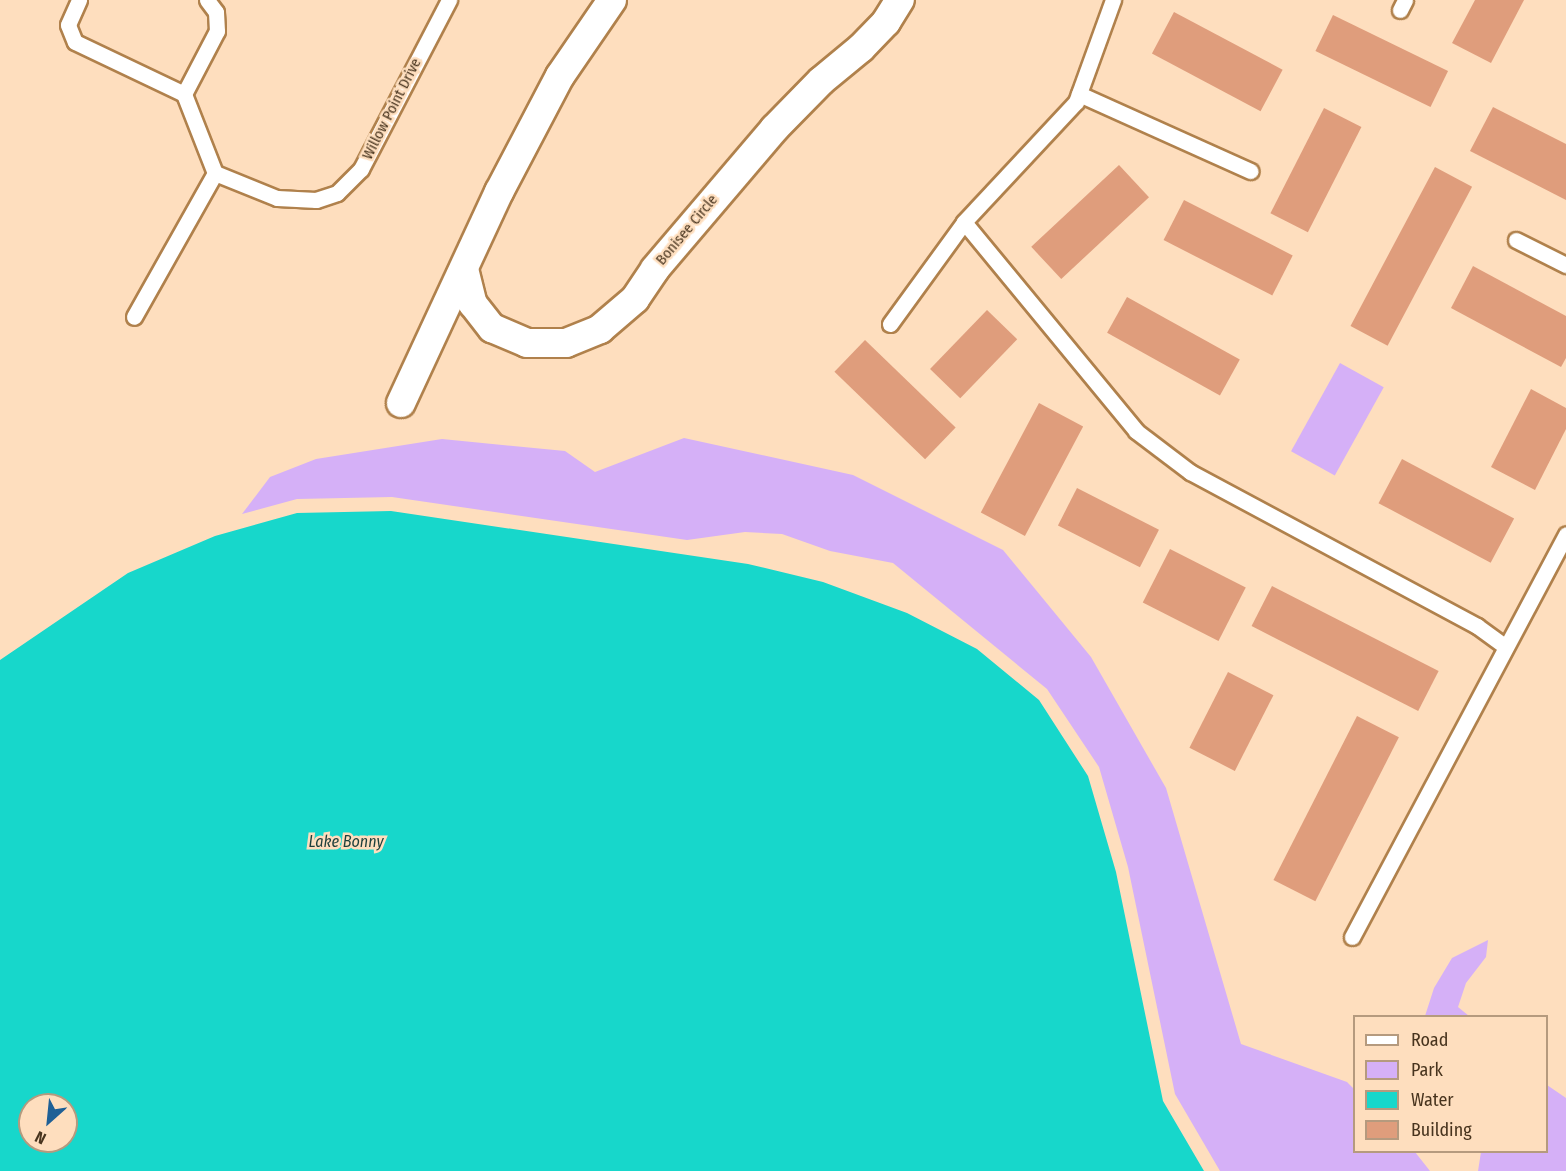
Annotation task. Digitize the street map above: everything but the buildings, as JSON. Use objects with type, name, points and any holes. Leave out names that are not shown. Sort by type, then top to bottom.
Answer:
[{"type":"street","points":[[401,403],[499,192],[560,76],[612,0]]},
{"type":"street","name":"Bonisee Circle","points":[[464,269],[473,304],[492,328],[527,344],[566,343],[600,329],[635,299],[655,269],[774,129],[820,81],[861,48],[886,22],[900,0]]},
{"type":"lane","points":[[79,0],[68,25],[75,42],[184,94],[214,173],[134,316]]},
{"type":"lane","points":[[184,94],[217,31],[216,12],[207,0]]},
{"type":"lane","name":"Willow Point Drive","points":[[214,173],[277,198],[316,200],[337,193],[361,169],[449,0]]},
{"type":"lane","points":[[890,324],[964,222],[1076,102],[1113,0]]},
{"type":"lane","points":[[1079,94],[1250,171]]},
{"type":"lane","points":[[964,222],[1136,431],[1191,472],[1477,626],[1505,646]]},
{"type":"lane","points":[[1516,240],[1566,265]]},
{"type":"lane","points":[[1352,937],[1566,534]]},
{"type":"green space","points":[[1340,363],[1384,387],[1335,476],[1291,451]]},
{"type":"green space","points":[[684,438],[853,475],[1003,550],[1091,657],[1166,788],[1241,1044],[1347,1082],[1353,1088],[1353,1153],[1416,1153],[1430,1171],[1220,1171],[1175,1094],[1128,867],[1099,767],[1047,689],[893,563],[830,551],[782,534],[745,532],[687,540],[392,497],[297,499],[242,514],[270,477],[316,459],[442,439],[565,451],[595,472]]},
{"type":"green space","points":[[1488,940],[1486,957],[1466,983],[1458,1007],[1468,1015],[1425,1015],[1434,988],[1452,958]]},
{"type":"green space","points":[[1548,1086],[1566,1098],[1566,1171],[1478,1171],[1481,1153],[1548,1153]]},
{"type":"water","name":"Lake Bonny","points":[[391,511],[748,564],[823,582],[907,613],[977,649],[1039,700],[1088,776],[1116,872],[1163,1101],[1204,1171],[0,1171],[0,660],[128,573],[215,536],[297,513]]}]
